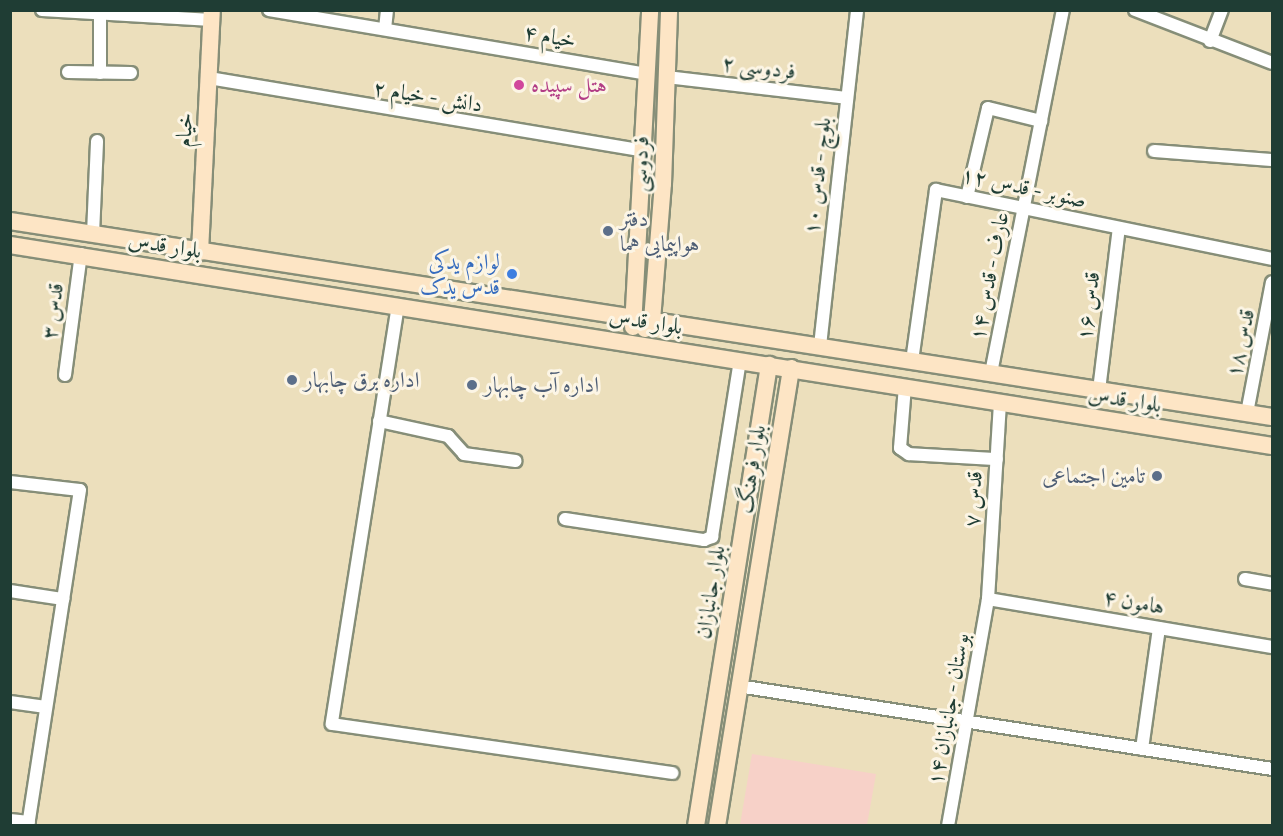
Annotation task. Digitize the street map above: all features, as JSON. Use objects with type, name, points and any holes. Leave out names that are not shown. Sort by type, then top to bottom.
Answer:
[{"type":"main road","name":"فردوسی","points":[[635,342],[631,317],[650,10]]},
{"type":"main road","name":"فردوسی","points":[[652,320],[669,10]]},
{"type":"main road","name":"خیام","points":[[200,252],[212,15]]},
{"type":"main road","name":"بلوار قدس","points":[[10,221],[1272,417]]},
{"type":"main road","name":"بلوار قدس","points":[[10,245],[81,254],[635,342],[1272,446]]},
{"type":"main road","points":[[398,305],[401,282]]},
{"type":"main road","points":[[635,342],[652,320]]},
{"type":"main road","name":"بلوار جانبازان","points":[[696,825],[769,365]]},
{"type":"main road","name":"بلوار فرهنگ","points":[[717,825],[791,368]]},
{"type":"street","points":[[42,10],[100,14],[212,15]]},
{"type":"street","name":"خیام ۴","points":[[269,10],[646,74]]},
{"type":"street","points":[[385,29],[387,10]]},
{"type":"street","name":"بلوچ - قدس ۱۰","points":[[820,346],[857,10]]},
{"type":"street","name":"عارف - قدس ۱۴","points":[[991,373],[1063,10]]},
{"type":"street","points":[[1135,10],[1210,41],[1272,63]]},
{"type":"street","points":[[1210,41],[1222,10]]},
{"type":"street","points":[[100,14],[100,74]]},
{"type":"street","points":[[68,72],[131,74]]},
{"type":"street","name":"فردوسی ۲","points":[[666,76],[847,98]]},
{"type":"street","name":"دانش - خیام ۲","points":[[208,78],[643,151]]},
{"type":"street","points":[[968,197],[988,108],[1041,120]]},
{"type":"street","points":[[93,234],[97,141]]},
{"type":"street","points":[[1154,151],[1272,160]]},
{"type":"street","name":"صنوبر - قدس ۱۲","points":[[912,361],[936,190],[1272,259]]},
{"type":"street","name":"قدس ۱۶","points":[[1099,390],[1119,228]]},
{"type":"street","name":"قدس ۳","points":[[65,375],[81,254]]},
{"type":"street","name":"قدس ۱۸","points":[[1247,412],[1271,308],[1272,282]]},
{"type":"street","points":[[398,305],[332,724],[672,773]]},
{"type":"street","points":[[565,519],[704,540],[712,537],[740,360]]},
{"type":"street","points":[[905,387],[900,448],[909,454],[997,459]]},
{"type":"street","name":"قدس ۷","points":[[988,599],[1000,402]]},
{"type":"street","points":[[379,421],[447,436],[464,454],[516,461]]},
{"type":"street","points":[[10,482],[80,490],[28,824],[10,820]]},
{"type":"street","points":[[1245,579],[1272,584]]},
{"type":"street","points":[[10,591],[63,599]]},
{"type":"street","name":"هامون ۴","points":[[988,599],[1272,647]]},
{"type":"street","name":"بوستان - جانبازان ۱۴","points":[[948,825],[988,599]]},
{"type":"street","points":[[1142,749],[1159,628]]},
{"type":"street","points":[[738,686],[1272,769]]},
{"type":"street","points":[[10,702],[46,707]]},
{"type":"shaded area","points":[[752,754],[876,774],[867,825],[740,825]]},
{"type":"place","name":"هتل سپیده","points":[[519,85]]},
{"type":"place","name":"دفتر هواپیمایی هما","points":[[608,231]]},
{"type":"place","name":"لوازم یدکی قدس یدک","points":[[512,274]]},
{"type":"place","name":"اداره برق چابهار","points":[[292,380]]},
{"type":"place","name":"اداره آب چابهار","points":[[472,385]]},
{"type":"place","name":"تامین اجتماعی","points":[[1157,476]]}]
